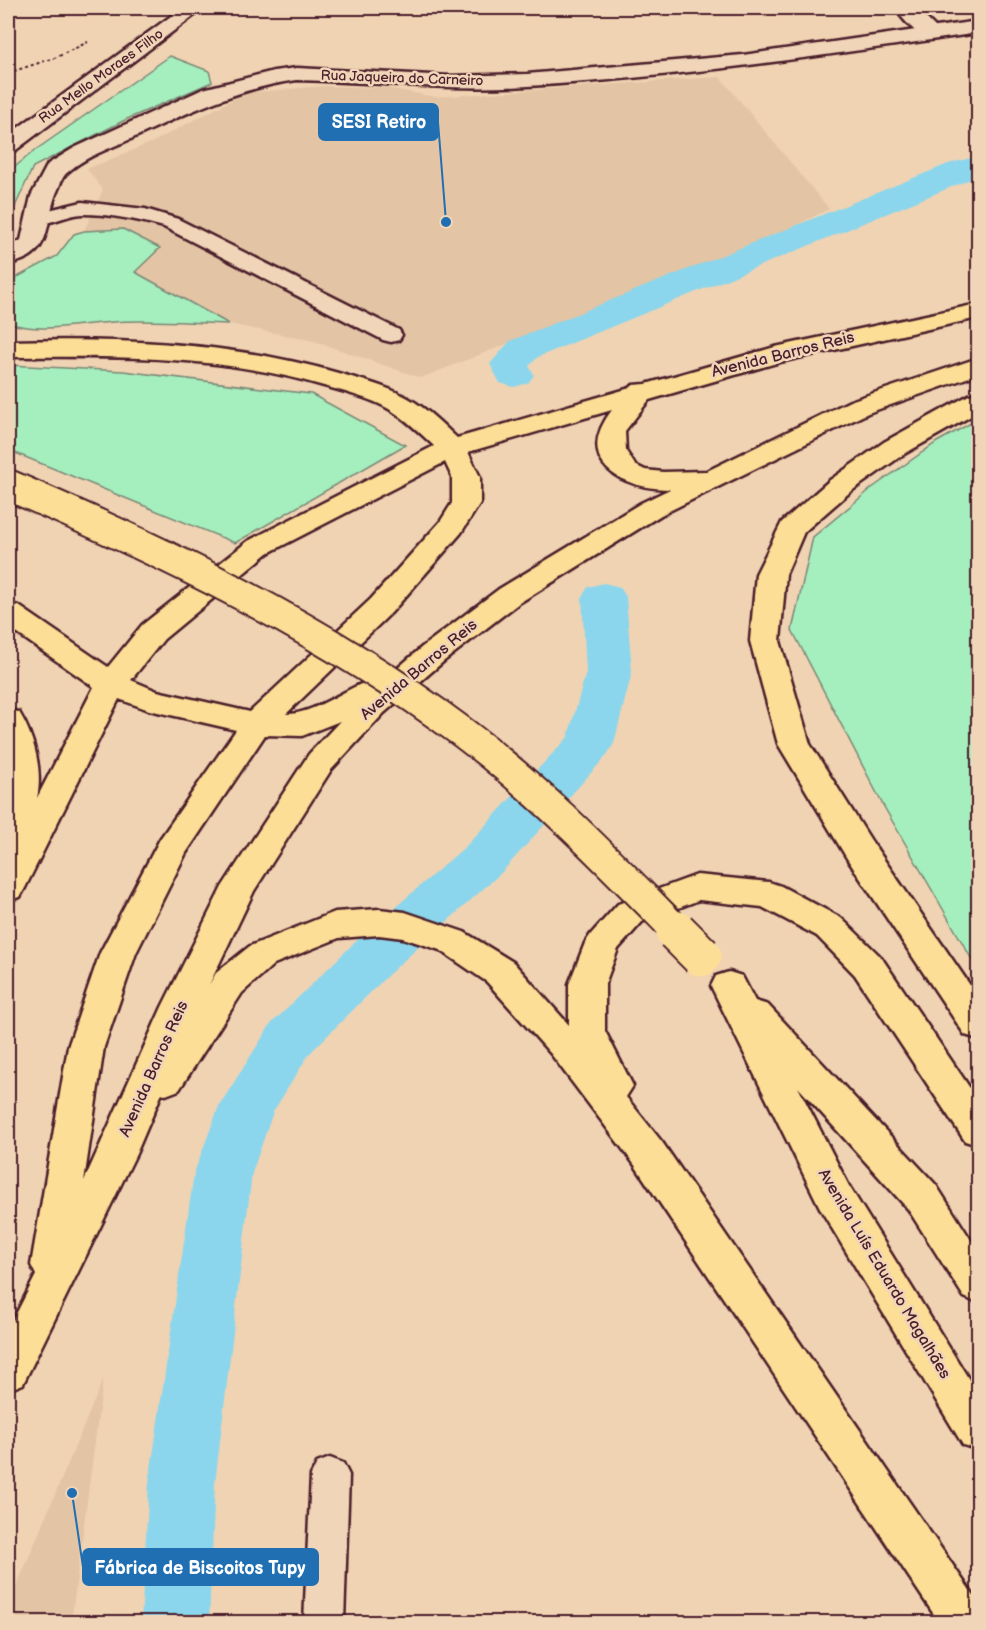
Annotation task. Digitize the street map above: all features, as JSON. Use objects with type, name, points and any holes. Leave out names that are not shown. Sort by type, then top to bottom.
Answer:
[{"type":"main road","name":"Avenida Barros Reis","points":[[8,888],[111,684],[153,632],[258,548],[452,448],[775,355],[978,311]]},
{"type":"main road","points":[[8,349],[126,348],[205,354],[289,367],[350,385],[398,403],[452,448],[466,477],[465,504],[451,527],[381,606],[317,669],[256,724],[172,848],[118,953],[86,1047],[46,1297]]},
{"type":"main road","name":"Avenida Barros Reis","points":[[8,1371],[117,1154],[180,1007],[239,887],[320,762],[373,706],[432,654],[509,596],[651,509],[859,407],[978,366]]},
{"type":"main road","points":[[642,392],[610,436],[613,456],[621,469],[649,479],[676,482],[723,475]]},
{"type":"main road","points":[[978,401],[894,448],[840,486],[792,528],[771,574],[765,641],[794,744],[860,851],[978,1025]]},
{"type":"main road","name":"Avenida Luís Eduardo Magalhães","points":[[8,485],[153,550],[264,606],[435,712],[520,779],[611,864],[701,956],[922,1197],[978,1285]]},
{"type":"main road","points":[[8,613],[111,684],[149,700],[256,724],[302,725],[343,708],[432,654]]},
{"type":"main road","points":[[8,720],[19,751],[24,784],[8,854]]},
{"type":"main road","points":[[648,1153],[587,1031],[587,984],[603,943],[630,913],[697,886],[769,894],[829,927],[868,966],[978,1131]]},
{"type":"main road","points":[[117,1154],[229,983],[262,955],[335,925],[378,922],[405,925],[452,941],[500,972],[564,1044],[648,1153],[965,1623]]},
{"type":"main road","name":"Avenida Luís Eduardo Magalhães","points":[[729,986],[835,1198],[978,1431]]},
{"type":"street","name":"Rua Mello Moraes Filho","points":[[8,145],[194,8]]},
{"type":"street","points":[[905,8],[932,34]]},
{"type":"street","name":"Rua Jaqueira do Carneiro","points":[[8,257],[32,243],[52,175],[56,169],[73,158],[211,94],[274,77],[297,74],[450,82],[527,80],[743,62],[978,27]]},
{"type":"lane","points":[[39,218],[82,208],[145,214],[171,223],[391,335]]},
{"type":"lane","points":[[324,1623],[330,1475]]},
{"type":"path","points":[[8,73],[57,57],[92,40]]},
{"type":"shaded area","points":[[720,77],[829,209],[762,242],[421,378],[314,341],[229,324],[135,271],[160,247],[123,229],[84,231],[103,190],[87,169],[153,142],[245,93],[324,86],[387,88],[435,97]]},
{"type":"shaded area","points":[[103,1380],[71,1622],[8,1622],[8,1607]]},
{"type":"green space","points":[[170,56],[209,71],[212,82],[125,120],[33,167],[13,211],[16,233],[8,242],[8,174],[10,171],[34,151]]},
{"type":"green space","points":[[123,229],[160,248],[135,272],[229,324],[127,321],[34,328],[8,323],[8,282],[57,256],[74,234],[84,231]]},
{"type":"green space","points":[[8,365],[123,371],[311,394],[405,445],[235,543],[8,450]]},
{"type":"green space","points":[[978,419],[978,970],[883,805],[792,630],[813,537],[872,488],[937,442]]},
{"type":"waterway","points":[[514,375],[509,364],[524,349],[960,171],[978,166]]},
{"type":"waterway","points":[[175,1622],[182,1483],[223,1173],[247,1106],[290,1039],[371,959],[484,859],[590,743],[609,672],[604,597]]},
{"type":"place","name":"SESI Retiro","points":[[446,222]]},
{"type":"place","name":"Fábrica de Biscoitos Tupy","points":[[72,1493]]}]
